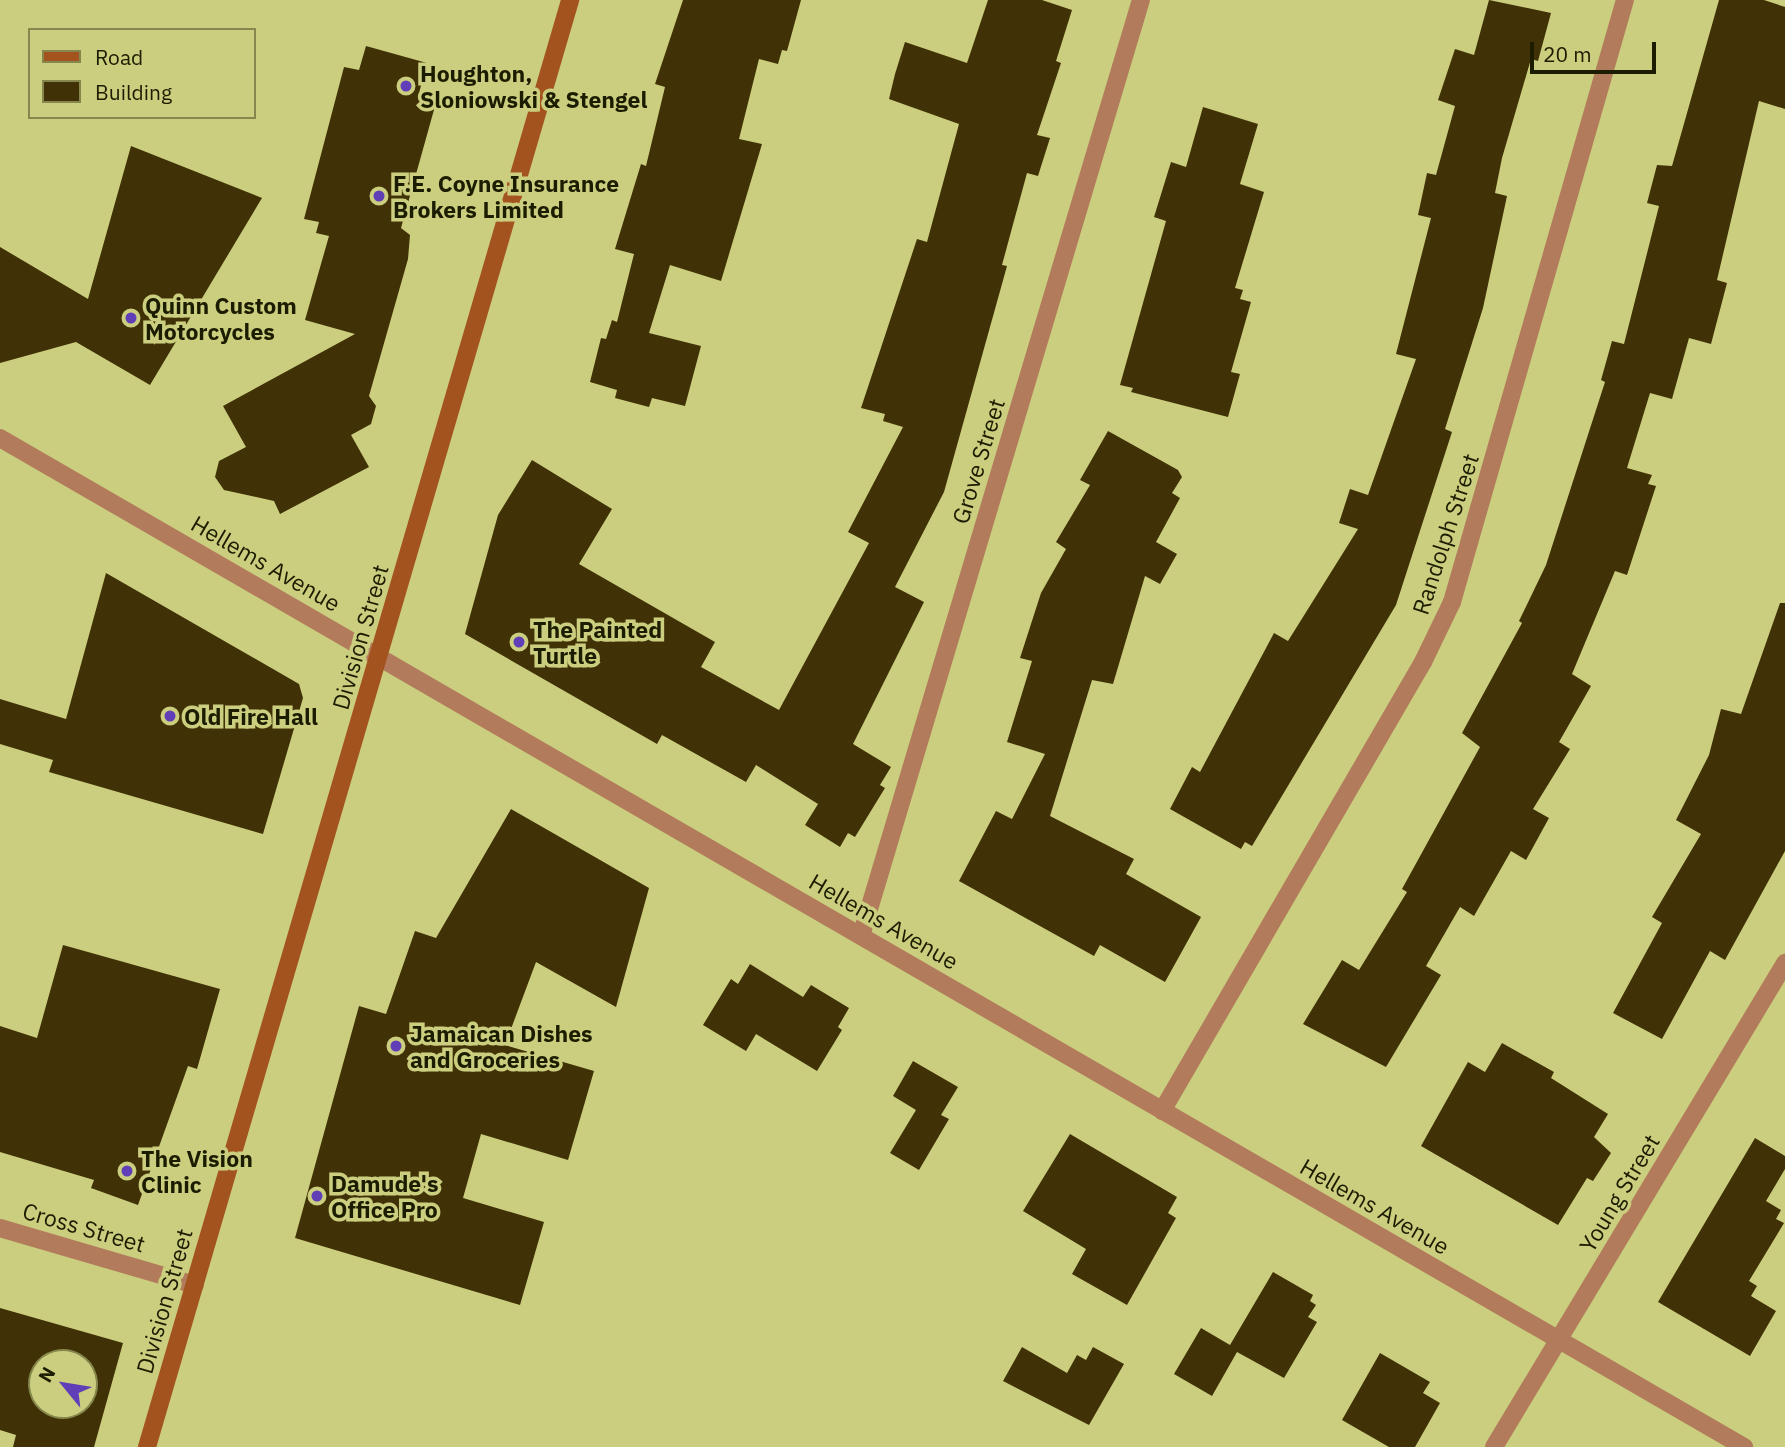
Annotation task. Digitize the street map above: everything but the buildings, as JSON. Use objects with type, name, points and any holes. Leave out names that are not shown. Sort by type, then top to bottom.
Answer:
[{"type":"main road","name":"Division Street","points":[[147,1447],[570,0]]},
{"type":"street","name":"Grove Street","points":[[861,936],[1141,0]]},
{"type":"street","name":"Randolph Street","points":[[1162,1111],[1423,662],[1452,602],[1625,0]]},
{"type":"street","name":"Hellems Avenue","points":[[0,438],[1744,1447]]},
{"type":"street","name":"Young Street","points":[[1494,1447],[1785,963]]},
{"type":"street","name":"Cross Street","points":[[0,1228],[195,1285]]},
{"type":"place","name":"Houghton, Sloniowski & Stengel","points":[[406,86]]},
{"type":"place","name":"F.E. Coyne Insurance Brokers Limited","points":[[379,196]]},
{"type":"place","name":"Quinn Custom Motorcycles","points":[[131,318]]},
{"type":"place","name":"The Painted Turtle","points":[[519,642]]},
{"type":"place","name":"Old Fire Hall","points":[[170,716]]},
{"type":"place","name":"Jamaican Dishes and Groceries","points":[[396,1046]]},
{"type":"place","name":"The Vision Clinic","points":[[127,1171]]},
{"type":"place","name":"Damude's Office Pro","points":[[317,1196]]}]
